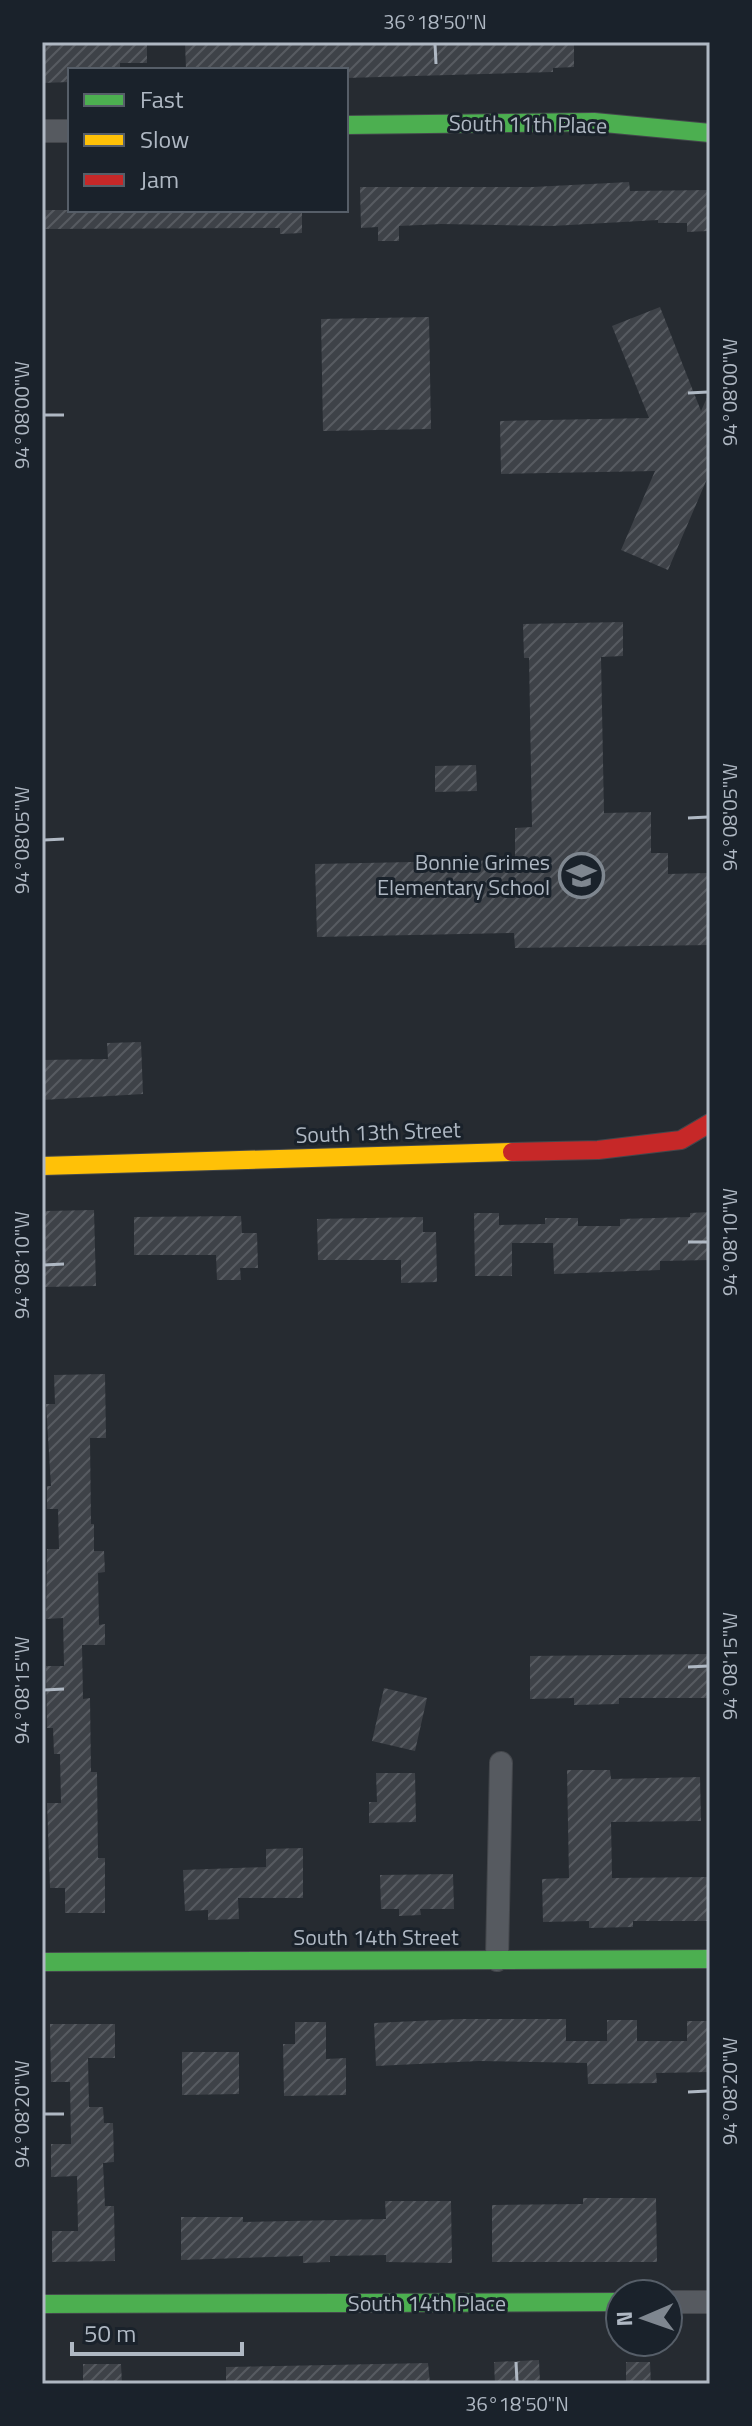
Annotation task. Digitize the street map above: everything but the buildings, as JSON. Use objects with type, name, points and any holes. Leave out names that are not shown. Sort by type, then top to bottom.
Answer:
[{"type":"street","name":"South 11th Place","points":[[348,125],[594,122],[710,133]]},
{"type":"street","points":[[42,131],[68,131]]},
{"type":"street","name":"South 13th Street","points":[[42,1166],[598,1150],[681,1140],[710,1123]]},
{"type":"street","points":[[497,1960],[501,1763]]},
{"type":"street","name":"South 14th Street","points":[[42,1962],[710,1959]]},
{"type":"street","name":"South 14th Place","points":[[42,2304],[604,2302]]},
{"type":"street","points":[[684,2302],[710,2302]]},
{"type":"traffic: fast","points":[[348,125],[594,122],[710,133]]},
{"type":"traffic: fast","points":[[42,1962],[710,1959]]},
{"type":"traffic: fast","points":[[42,2304],[604,2302]]},
{"type":"traffic: slow","points":[[42,1166],[512,1152]]},
{"type":"traffic: jam","points":[[512,1152],[598,1150],[681,1140],[710,1123]]},
{"type":"place","name":"Bonnie Grimes Elementary School","points":[[581,875]]}]
